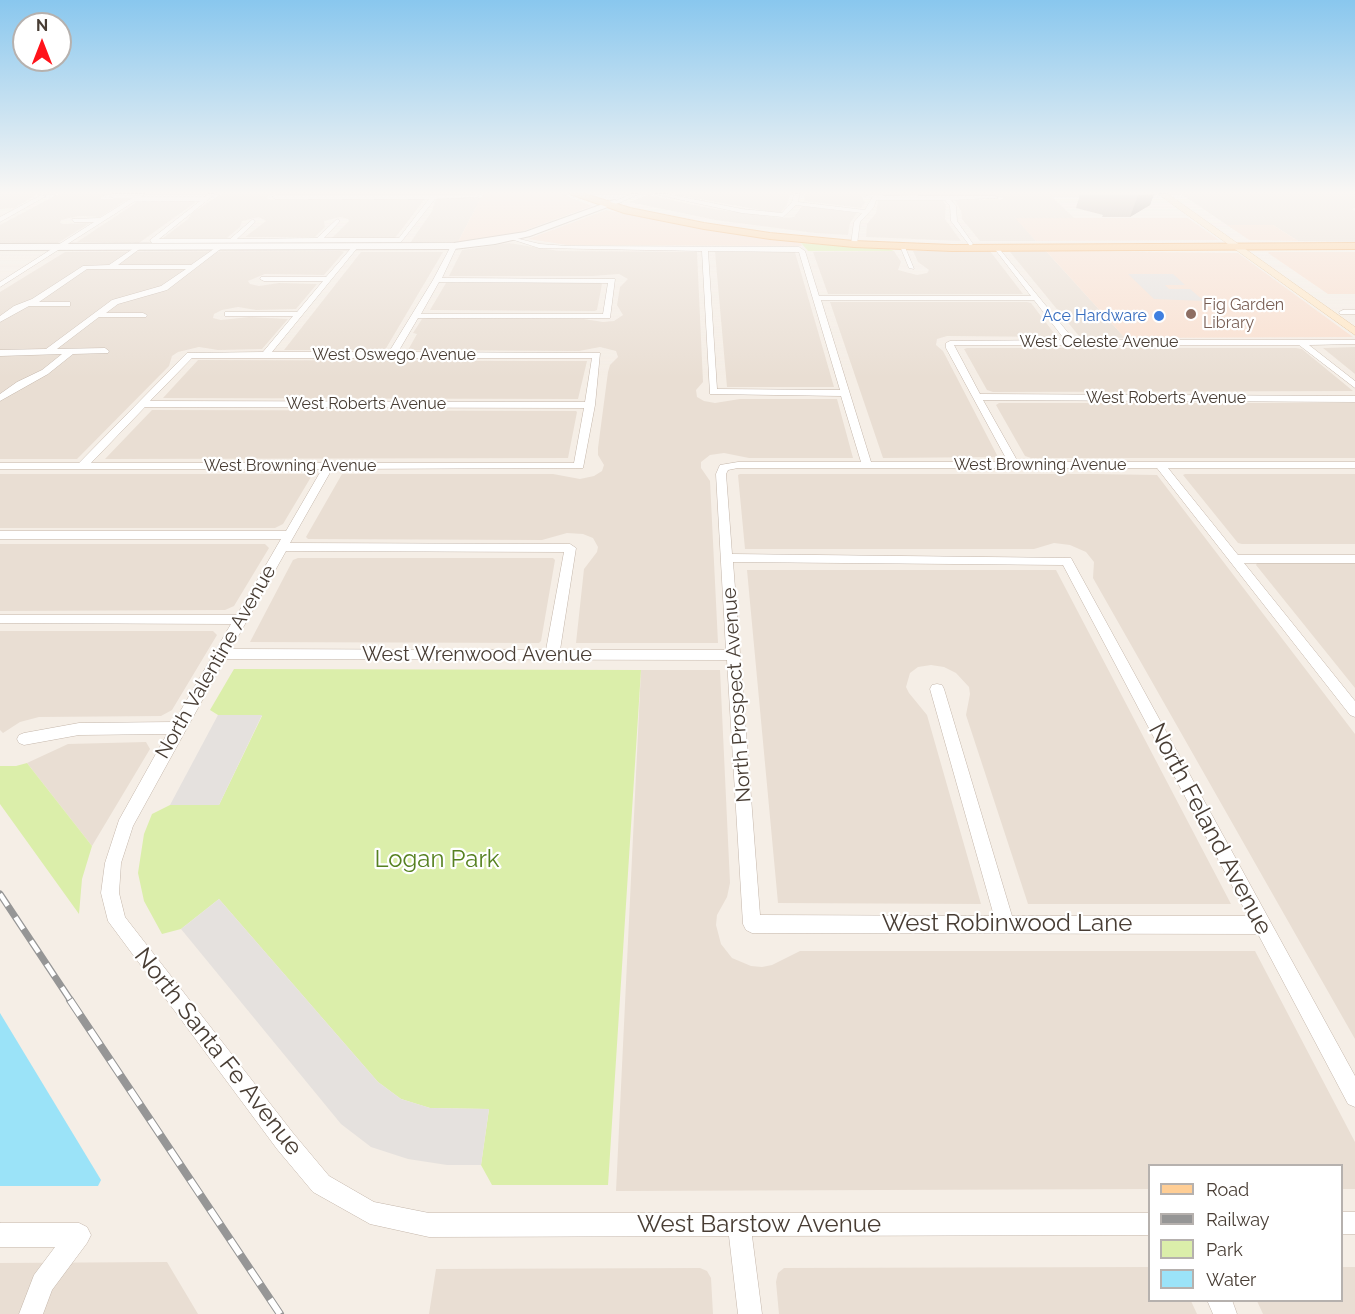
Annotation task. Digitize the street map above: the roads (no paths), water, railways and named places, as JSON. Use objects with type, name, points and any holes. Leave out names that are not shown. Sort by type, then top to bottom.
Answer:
[{"type":"main road","points":[[1251,255],[1355,332]]},
{"type":"main road","points":[[1254,255],[1351,316]]},
{"type":"main road","points":[[1315,303],[1351,316]]},
{"type":"street","points":[[0,285],[46,255]]},
{"type":"street","points":[[111,267],[127,255]]},
{"type":"street","points":[[50,351],[115,302],[164,288],[209,255]]},
{"type":"street","points":[[265,355],[348,255]]},
{"type":"street","points":[[392,355],[449,255]]},
{"type":"street","points":[[705,255],[713,393],[845,393]]},
{"type":"street","points":[[803,255],[867,465]]},
{"type":"street","points":[[906,255],[912,268]]},
{"type":"street","points":[[1003,255],[1071,342]]},
{"type":"street","points":[[0,320],[85,267],[193,267]]},
{"type":"street","points":[[264,279],[329,279]]},
{"type":"street","points":[[416,316],[607,316],[612,281],[437,280]]},
{"type":"street","points":[[816,298],[1035,298]]},
{"type":"street","points":[[29,304],[67,304]]},
{"type":"street","points":[[228,314],[300,314]]},
{"type":"street","points":[[96,315],[143,315]]},
{"type":"street","points":[[1301,342],[1355,385]]},
{"type":"street","name":"West Celeste Avenue","points":[[977,397],[950,348],[950,343],[1355,342]]},
{"type":"street","points":[[0,398],[20,384],[45,372],[71,351]]},
{"type":"street","points":[[0,353],[105,351]]},
{"type":"street","name":"West Oswego Avenue","points":[[143,404],[190,355],[597,355],[590,405]]},
{"type":"street","points":[[977,397],[1015,465]]},
{"type":"street","name":"West Roberts Avenue","points":[[977,397],[1355,399]]},
{"type":"street","points":[[82,466],[143,404]]},
{"type":"street","name":"West Roberts Avenue","points":[[143,404],[590,405]]},
{"type":"street","name":"West Browning Avenue","points":[[0,466],[579,466],[590,405]]},
{"type":"street","points":[[1160,465],[1355,711]]},
{"type":"street","name":"West Browning Avenue","points":[[724,467],[1355,465]]},
{"type":"street","name":"North Valentine Avenue","points":[[112,863],[125,825],[178,728],[329,466]]},
{"type":"street","name":"North Prospect Avenue","points":[[724,467],[721,474],[752,924]]},
{"type":"street","points":[[0,535],[289,535]]},
{"type":"street","points":[[281,548],[570,548],[552,655]]},
{"type":"street","name":"North Feland Avenue","points":[[728,558],[1067,561],[1355,1097]]},
{"type":"street","points":[[1233,559],[1355,558]]},
{"type":"street","points":[[0,619],[240,620]]},
{"type":"street","name":"West Wrenwood Avenue","points":[[220,654],[735,655]]},
{"type":"street","points":[[938,689],[1005,924]]},
{"type":"street","points":[[24,739],[79,729],[178,728]]},
{"type":"street","name":"North Santa Fe Avenue","points":[[112,863],[110,893],[117,921],[285,1141],[321,1184],[370,1213]]},
{"type":"street","name":"West Robinwood Lane","points":[[752,924],[1261,925]]},
{"type":"street","name":"West Barstow Avenue","points":[[370,1213],[429,1225],[1148,1224]]},
{"type":"street","points":[[739,1225],[750,1314]]},
{"type":"street","points":[[0,1235],[80,1235],[42,1283],[32,1314]]},
{"type":"water","points":[[0,1013],[101,1180],[98,1186],[0,1186]]},
{"type":"railway","points":[[0,894],[71,1001]]},
{"type":"railway","points":[[70,1000],[280,1314]]},
{"type":"place","name":"Fig Garden Library","points":[[1191,314]]},
{"type":"place","name":"Ace Hardware","points":[[1159,316]]},
{"type":"park label","name":"Logan Park","points":[[437,860]]}]
